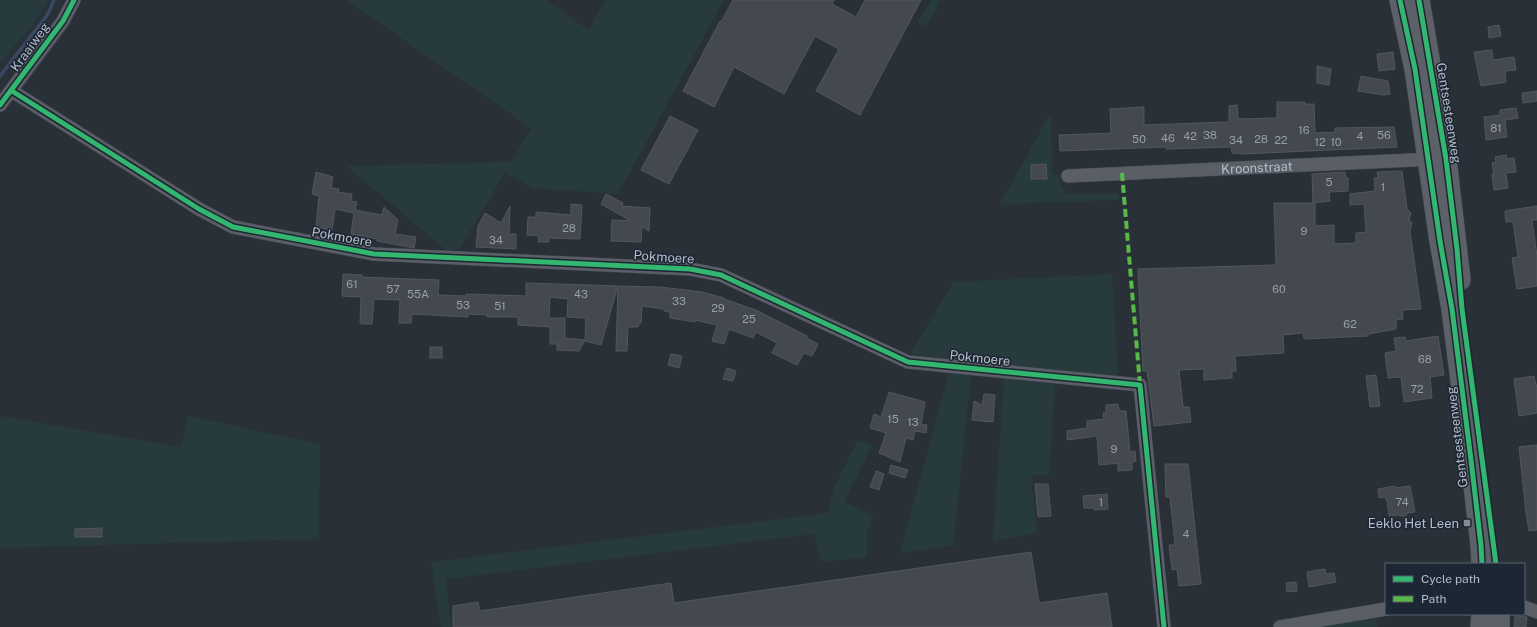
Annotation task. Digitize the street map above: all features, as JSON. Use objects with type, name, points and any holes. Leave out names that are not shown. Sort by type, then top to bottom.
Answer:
[{"type":"main road","name":"Gentsesteenweg","points":[[1400,0],[1437,159]]},
{"type":"main road","name":"Gentsesteenweg","points":[[1419,0],[1437,159],[1453,274],[1462,309],[1496,563]]},
{"type":"main road","name":"Gentsesteenweg","points":[[1453,274],[1452,309],[1482,563]]},
{"type":"main road","points":[[1481,627],[1482,615]]},
{"type":"main road","points":[[1499,615],[1499,627]]},
{"type":"street","name":"Kraaiweg","points":[[0,105],[63,21],[74,0]]},
{"type":"street","name":"Pokmoere","points":[[12,91],[217,220],[233,227],[248,231],[374,254],[690,269],[721,275],[908,362],[1140,385],[1164,627]]},
{"type":"street","name":"Kroonstraat","points":[[1068,176],[1437,159]]},
{"type":"street","points":[[1525,607],[1537,612]]},
{"type":"street","points":[[1280,627],[1385,609]]},
{"type":"green space","points":[[0,0],[48,0],[35,22],[0,63]]},
{"type":"green space","points":[[346,0],[545,0],[589,30],[605,0],[724,0],[618,194],[533,188],[505,173],[459,249],[447,251],[346,166],[511,162],[531,128]]},
{"type":"green space","points":[[931,0],[941,0],[926,27],[918,23]]},
{"type":"green space","points":[[1051,112],[1052,174],[1060,175],[1060,184],[1063,190],[1068,194],[1119,193],[1119,200],[1000,204]]},
{"type":"green space","points":[[1112,274],[1118,376],[1107,377],[910,354],[954,282]]},
{"type":"green space","points":[[949,373],[971,375],[953,546],[900,553]]},
{"type":"green space","points":[[1004,378],[1055,384],[1049,475],[1031,475],[1037,533],[993,541]]},
{"type":"green space","points":[[0,416],[181,447],[188,416],[320,444],[319,539],[0,548]]},
{"type":"green space","points":[[858,440],[872,446],[844,502],[873,515],[867,532],[867,557],[821,562],[814,534],[446,579],[451,627],[441,627],[431,562],[828,513],[834,487]]},
{"type":"green space","points":[[1376,613],[1377,627],[1312,627]]},
{"type":"building","points":[[733,0],[834,0],[832,4],[856,17],[865,0],[921,0],[860,115],[816,91],[839,49],[815,36],[784,94],[734,67],[714,107],[683,91],[720,21],[721,22]]},
{"type":"building","points":[[1499,25],[1501,36],[1489,38],[1488,27]]},
{"type":"building","points":[[1492,50],[1493,60],[1514,57],[1516,70],[1505,71],[1506,82],[1481,86],[1474,52]]},
{"type":"building","points":[[1393,52],[1395,69],[1379,71],[1377,54]]},
{"type":"building","points":[[1317,66],[1331,69],[1329,85],[1317,83]]},
{"type":"building","points":[[1361,76],[1388,81],[1390,94],[1383,95],[1358,91]]},
{"type":"building","points":[[1537,91],[1537,101],[1523,103],[1522,93]]},
{"type":"building","points":[[1277,102],[1305,102],[1305,104],[1314,104],[1315,133],[1335,132],[1335,128],[1394,127],[1397,147],[1242,154],[1232,153],[1231,147],[1166,149],[1166,147],[1060,151],[1059,135],[1111,133],[1110,109],[1144,107],[1144,125],[1229,122],[1229,106],[1237,105],[1238,119],[1277,118]]},
{"type":"building","points":[[1516,108],[1518,118],[1505,120],[1507,137],[1486,140],[1484,117],[1500,115],[1500,110]]},
{"type":"building","points":[[670,116],[698,130],[669,184],[641,170]]},
{"type":"building","points":[[1506,155],[1507,159],[1514,158],[1516,172],[1506,173],[1508,188],[1494,190],[1492,163],[1496,162],[1495,157]]},
{"type":"building","points":[[1046,164],[1047,179],[1031,179],[1031,165]]},
{"type":"building","points":[[1402,171],[1407,209],[1411,213],[1409,220],[1412,223],[1410,231],[1421,309],[1402,310],[1403,319],[1396,320],[1396,329],[1368,334],[1368,336],[1304,339],[1303,333],[1283,335],[1284,353],[1235,356],[1236,371],[1232,371],[1232,378],[1204,380],[1204,369],[1179,370],[1183,407],[1189,407],[1191,422],[1154,426],[1147,371],[1143,371],[1138,269],[1276,265],[1274,203],[1315,203],[1315,226],[1334,225],[1334,244],[1356,243],[1356,233],[1366,232],[1364,204],[1350,205],[1350,194],[1375,191],[1374,178],[1378,178],[1377,172]]},
{"type":"building","points":[[316,172],[333,177],[331,188],[339,189],[338,192],[352,194],[351,201],[357,202],[355,210],[382,215],[384,207],[398,220],[395,234],[416,237],[414,248],[351,234],[354,213],[335,209],[332,230],[316,227],[319,196],[312,194]]},
{"type":"building","points":[[1345,172],[1346,178],[1348,178],[1348,191],[1329,192],[1330,201],[1313,203],[1312,174]]},
{"type":"building","points":[[606,194],[623,203],[622,206],[650,208],[649,231],[642,227],[641,242],[611,241],[612,220],[631,221],[601,204]]},
{"type":"building","points":[[571,204],[582,205],[580,239],[549,238],[549,242],[538,242],[539,236],[527,235],[528,217],[536,217],[536,212],[571,215]]},
{"type":"building","points":[[510,206],[509,234],[516,234],[516,249],[476,247],[478,226],[485,213],[501,223]]},
{"type":"building","points":[[1537,206],[1537,220],[1532,220],[1537,256],[1537,286],[1517,289],[1512,258],[1518,257],[1513,221],[1506,222],[1505,211]]},
{"type":"building","points":[[343,274],[362,275],[361,277],[439,280],[438,295],[466,296],[466,294],[526,296],[526,283],[618,286],[601,345],[585,341],[586,318],[567,317],[568,299],[550,297],[549,318],[565,318],[565,338],[585,340],[579,351],[557,350],[557,344],[550,344],[550,327],[518,325],[518,317],[487,317],[487,315],[468,314],[468,317],[412,314],[411,323],[399,323],[400,300],[374,299],[372,324],[362,324],[360,323],[361,297],[342,296]]},
{"type":"building","points":[[618,286],[660,287],[702,292],[724,298],[756,310],[807,336],[806,338],[818,344],[812,356],[804,353],[797,365],[772,353],[777,343],[756,332],[753,338],[729,329],[724,344],[712,341],[717,325],[695,320],[695,322],[670,318],[670,312],[664,311],[664,309],[642,306],[641,323],[639,323],[638,327],[628,327],[627,351],[616,351]]},
{"type":"building","points":[[1438,336],[1444,375],[1430,377],[1432,398],[1404,402],[1401,377],[1388,378],[1385,353],[1396,351],[1394,338],[1405,337],[1406,341]]},
{"type":"building","points":[[430,347],[442,347],[442,358],[430,358]]},
{"type":"building","points":[[671,354],[682,356],[679,368],[668,365]]},
{"type":"building","points":[[727,368],[736,371],[733,381],[723,379]]},
{"type":"building","points":[[1376,375],[1380,406],[1370,407],[1366,376]]},
{"type":"building","points":[[1534,376],[1537,385],[1537,413],[1519,416],[1514,379]]},
{"type":"building","points":[[889,392],[925,402],[921,424],[927,425],[926,433],[915,431],[913,440],[906,438],[900,462],[879,453],[886,433],[870,428],[874,414],[881,417]]},
{"type":"building","points":[[984,394],[995,395],[993,422],[972,420],[974,401],[982,405]]},
{"type":"building","points":[[1118,404],[1119,411],[1126,411],[1130,452],[1135,451],[1136,461],[1132,462],[1132,470],[1118,471],[1118,463],[1099,465],[1097,436],[1067,440],[1067,431],[1087,428],[1087,421],[1104,419],[1103,413],[1106,413],[1106,405]]},
{"type":"building","points":[[1537,445],[1537,530],[1529,531],[1519,447]]},
{"type":"building","points":[[1165,464],[1188,464],[1201,584],[1179,586],[1177,569],[1172,570],[1169,545],[1175,545],[1170,497],[1166,497]]},
{"type":"building","points":[[891,465],[908,470],[905,478],[889,473]]},
{"type":"building","points":[[876,471],[884,474],[879,490],[870,487]]},
{"type":"building","points":[[1035,484],[1048,484],[1051,516],[1038,517]]},
{"type":"building","points":[[1395,486],[1395,488],[1410,486],[1415,512],[1407,513],[1406,516],[1389,516],[1387,499],[1386,500],[1385,497],[1379,498],[1378,489]]},
{"type":"building","points":[[1107,494],[1108,509],[1094,510],[1094,508],[1084,508],[1083,496]]},
{"type":"building","points":[[102,528],[102,537],[75,537],[75,529]]},
{"type":"building","points":[[1031,552],[1039,603],[1107,593],[1112,627],[453,627],[453,606],[478,602],[480,611],[671,583],[674,603]]},
{"type":"building","points":[[1325,569],[1326,574],[1334,573],[1336,582],[1309,587],[1307,572]]},
{"type":"building","points":[[1296,582],[1297,591],[1287,592],[1286,583]]},
{"type":"building","points":[[1515,616],[1527,617],[1526,627],[1514,627]]},
{"type":"waterway","points":[[0,76],[48,14],[54,0]]},
{"type":"marked path","points":[[1122,173],[1140,385]]},
{"type":"cycle path","points":[[0,105],[63,21],[74,0]]},
{"type":"cycle path","points":[[1400,0],[1415,69],[1440,241],[1452,309],[1482,563]]},
{"type":"cycle path","points":[[1419,0],[1446,159],[1457,249],[1462,309],[1496,563]]},
{"type":"cycle path","points":[[12,91],[199,209],[233,227],[374,254],[690,269],[721,275],[908,362],[1140,385],[1164,627]]},
{"type":"place","name":"Eeklo Het Leen","points":[[1467,523]]}]
